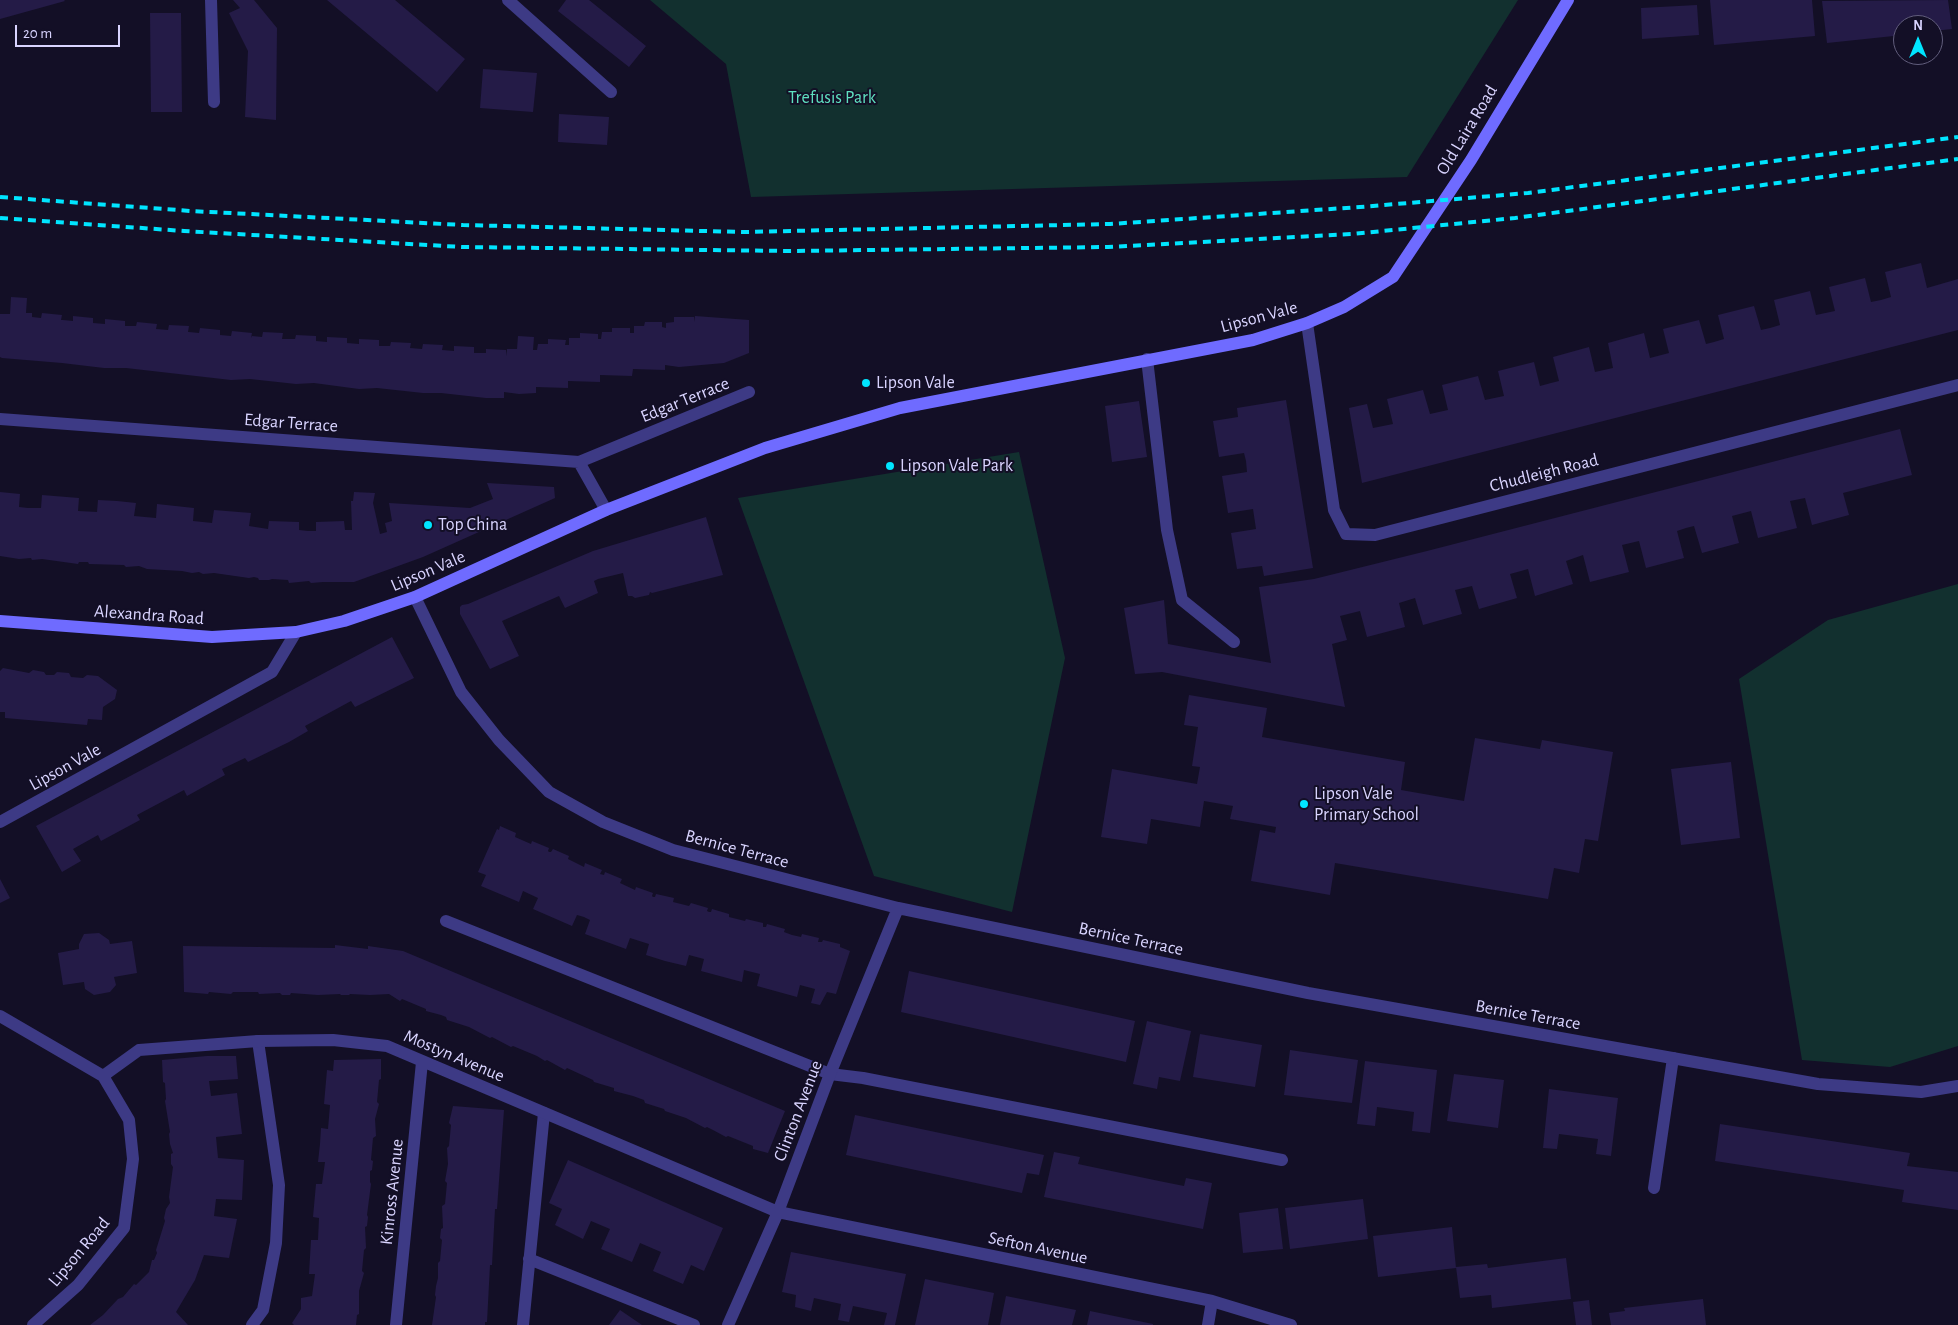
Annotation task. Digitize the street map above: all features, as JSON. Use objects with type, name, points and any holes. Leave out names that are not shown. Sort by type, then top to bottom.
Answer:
[{"type":"main road","name":"Old Laira Road","points":[[1393,276],[1471,160],[1527,64],[1568,0]]},
{"type":"main road","name":"Lipson Vale","points":[[296,632],[344,620],[415,597],[606,510],[765,448],[900,408],[1253,340],[1307,323],[1344,307],[1393,276]]},
{"type":"main road","name":"Alexandra Road","points":[[0,620],[212,637],[296,632]]},
{"type":"street","points":[[211,0],[214,102]]},
{"type":"street","points":[[508,0],[611,92]]},
{"type":"street","name":"Chudleigh Road","points":[[1307,323],[1334,510],[1346,534],[1375,534],[1958,385]]},
{"type":"street","points":[[1147,359],[1167,530],[1182,600],[1234,642]]},
{"type":"street","name":"Edgar Terrace","points":[[0,419],[579,462],[749,392]]},
{"type":"street","points":[[579,462],[606,510]]},
{"type":"street","name":"Bernice Terrace","points":[[415,597],[461,692],[499,740],[549,792],[603,822],[673,850],[898,908],[1308,993],[1818,1084],[1922,1092],[1958,1086]]},
{"type":"street","name":"Lipson Vale","points":[[0,822],[272,672],[296,632]]},
{"type":"street","name":"Clinton Avenue","points":[[728,1325],[778,1212],[830,1074],[898,908]]},
{"type":"street","points":[[446,921],[830,1074],[863,1078],[1282,1160]]},
{"type":"street","name":"Lipson Road","points":[[0,1016],[103,1076],[129,1120],[133,1159],[124,1228],[78,1285],[33,1325]]},
{"type":"street","name":"Mostyn Avenue","points":[[103,1076],[138,1050],[258,1041],[333,1040],[387,1046],[778,1212]]},
{"type":"street","points":[[252,1325],[263,1310],[276,1243],[279,1185],[258,1041]]},
{"type":"street","points":[[1654,1188],[1673,1058]]},
{"type":"street","name":"Kinross Avenue","points":[[396,1325],[422,1062]]},
{"type":"street","points":[[523,1325],[544,1113]]},
{"type":"street","name":"Sefton Avenue","points":[[778,1212],[1212,1302],[1291,1325]]},
{"type":"street","points":[[529,1259],[694,1325]]},
{"type":"street","points":[[1208,1325],[1212,1302]]},
{"type":"green space","name":"Trefusis Park","points":[[650,0],[1518,0],[1407,177],[751,197],[726,64]]},
{"type":"green space","points":[[1019,452],[1065,658],[1012,912],[874,876],[738,498]]},
{"type":"green space","points":[[1958,584],[1958,1046],[1890,1067],[1802,1060],[1739,679],[1828,620]]},
{"type":"building","points":[[0,0],[64,0],[65,1],[0,19]]},
{"type":"building","points":[[233,0],[254,0],[277,28],[276,120],[245,117],[248,51],[229,13],[240,8]]},
{"type":"building","points":[[327,0],[395,0],[465,59],[437,92]]},
{"type":"building","points":[[566,0],[589,0],[646,46],[629,67],[558,11]]},
{"type":"building","points":[[1710,0],[1812,0],[1815,36],[1714,45]]},
{"type":"building","points":[[1948,0],[1952,29],[1943,30],[1943,15],[1893,15],[1893,36],[1827,43],[1822,1]]},
{"type":"building","points":[[1697,5],[1699,35],[1642,39],[1641,8]]},
{"type":"building","points":[[150,13],[181,13],[182,112],[151,112]]},
{"type":"building","points":[[483,69],[537,73],[533,112],[480,108]]},
{"type":"building","points":[[559,114],[609,117],[607,145],[558,142]]},
{"type":"building","points":[[1921,263],[1927,288],[1958,279],[1958,330],[1362,483],[1349,408],[1367,404],[1373,428],[1393,424],[1387,399],[1423,390],[1430,414],[1448,410],[1442,385],[1478,376],[1485,400],[1504,396],[1498,371],[1534,362],[1540,386],[1559,381],[1553,357],[1589,347],[1595,372],[1613,368],[1608,343],[1644,333],[1650,358],[1669,353],[1663,329],[1699,320],[1706,344],[1714,342],[1724,339],[1718,315],[1754,306],[1761,330],[1770,328],[1780,325],[1774,300],[1810,291],[1816,315],[1835,311],[1829,287],[1865,278],[1871,302],[1881,300],[1891,297],[1885,272]]},
{"type":"building","points":[[11,297],[27,298],[26,313],[32,313],[32,317],[41,318],[42,313],[62,315],[61,320],[73,321],[73,316],[93,318],[93,323],[105,324],[105,319],[125,321],[125,326],[136,326],[137,322],[157,324],[156,329],[168,330],[169,325],[189,326],[188,332],[199,333],[200,328],[220,330],[220,335],[231,336],[232,331],[252,333],[251,338],[252,336],[262,337],[263,332],[283,333],[282,339],[295,339],[296,335],[316,336],[316,341],[327,342],[327,337],[347,338],[347,343],[359,344],[359,339],[379,340],[379,346],[390,346],[391,342],[411,343],[410,348],[422,349],[423,344],[443,345],[442,350],[454,351],[454,346],[474,347],[474,353],[486,353],[486,349],[506,350],[507,356],[507,349],[517,349],[518,336],[534,337],[533,350],[537,350],[538,344],[548,344],[548,339],[566,340],[565,345],[569,345],[569,338],[580,338],[580,333],[598,334],[598,339],[601,339],[602,332],[612,332],[612,328],[630,328],[630,333],[634,333],[634,326],[644,326],[645,322],[662,322],[662,327],[666,328],[666,323],[674,322],[674,317],[694,317],[694,322],[695,316],[749,320],[749,353],[724,363],[679,367],[665,365],[665,370],[633,369],[632,376],[600,375],[600,382],[568,381],[568,388],[536,387],[536,393],[519,394],[504,392],[504,398],[377,388],[359,389],[314,383],[296,384],[250,379],[231,380],[126,368],[104,368],[2,358],[0,357],[0,314],[10,314]]},
{"type":"building","points":[[1286,400],[1313,568],[1264,576],[1262,566],[1237,569],[1231,533],[1256,529],[1253,509],[1228,513],[1222,476],[1247,472],[1246,461],[1244,453],[1219,457],[1213,421],[1238,417],[1237,408]]},
{"type":"building","points":[[1139,401],[1147,457],[1112,462],[1105,406]]},
{"type":"building","points":[[1900,429],[1912,475],[1843,493],[1849,515],[1812,525],[1805,498],[1790,501],[1797,528],[1758,538],[1751,511],[1732,516],[1739,543],[1702,553],[1694,526],[1686,528],[1677,531],[1684,558],[1646,568],[1639,541],[1622,545],[1629,572],[1590,582],[1583,555],[1566,561],[1573,584],[1535,596],[1528,569],[1510,574],[1517,598],[1479,609],[1472,586],[1455,590],[1462,614],[1423,625],[1415,598],[1399,603],[1405,627],[1367,637],[1360,611],[1340,616],[1347,640],[1332,644],[1345,707],[1162,672],[1135,674],[1124,608],[1164,600],[1168,644],[1271,663],[1259,587],[1314,579]]},
{"type":"building","points":[[487,483],[554,487],[555,498],[423,557],[354,582],[311,583],[309,581],[289,583],[288,580],[259,580],[254,577],[214,573],[203,574],[199,572],[147,569],[139,566],[126,567],[124,565],[89,564],[88,562],[79,562],[78,564],[0,556],[0,492],[20,494],[19,507],[41,508],[42,495],[79,498],[78,511],[97,512],[98,500],[117,501],[136,503],[134,516],[156,518],[157,504],[194,508],[193,521],[212,523],[214,510],[251,513],[249,526],[268,529],[269,521],[299,522],[299,530],[308,531],[316,531],[316,522],[344,521],[345,530],[352,530],[351,501],[353,501],[354,492],[375,493],[373,503],[380,534],[387,532],[385,523],[392,521],[389,503],[470,508],[493,499]]},
{"type":"building","points":[[706,517],[723,575],[650,592],[649,595],[635,598],[628,596],[623,573],[598,579],[594,581],[598,593],[565,608],[559,596],[502,621],[519,656],[490,669],[460,614],[460,607],[462,605],[593,551]]},
{"type":"building","points":[[392,637],[414,678],[355,707],[351,701],[305,726],[308,731],[289,742],[248,762],[245,758],[222,769],[225,775],[187,796],[184,790],[137,815],[140,820],[101,841],[98,835],[73,849],[81,861],[62,872],[36,826]]},
{"type":"building","points":[[3,668],[29,673],[33,670],[44,672],[46,675],[54,675],[57,672],[69,673],[71,677],[98,676],[117,690],[115,699],[103,707],[102,720],[88,719],[87,725],[5,718],[5,712],[0,712],[0,671]]},
{"type":"building","points":[[1189,695],[1267,708],[1262,737],[1405,762],[1401,790],[1464,801],[1475,738],[1540,749],[1542,740],[1613,752],[1598,841],[1585,839],[1579,873],[1554,868],[1548,899],[1335,863],[1330,895],[1251,881],[1260,830],[1275,833],[1276,827],[1230,819],[1233,806],[1204,801],[1200,827],[1151,819],[1147,844],[1101,837],[1112,769],[1197,784],[1200,767],[1192,766],[1198,727],[1184,725]]},
{"type":"building","points":[[1731,762],[1740,838],[1681,845],[1671,769]]},
{"type":"building","points":[[500,826],[516,833],[515,837],[531,844],[532,841],[549,848],[549,852],[553,849],[569,856],[568,859],[584,867],[585,863],[602,870],[600,874],[604,875],[605,872],[622,879],[620,883],[635,890],[636,887],[653,893],[653,897],[656,894],[674,898],[673,902],[689,906],[691,903],[708,908],[707,911],[709,912],[712,909],[729,914],[729,917],[763,923],[763,927],[766,927],[767,924],[785,929],[784,932],[792,935],[801,937],[802,934],[819,938],[818,942],[823,940],[840,944],[840,947],[850,951],[836,994],[827,992],[820,1005],[811,1003],[815,989],[800,985],[797,997],[757,986],[760,974],[744,970],[742,982],[701,971],[704,959],[689,955],[686,966],[665,961],[646,955],[649,944],[630,938],[626,949],[585,934],[590,920],[584,917],[577,915],[572,926],[533,909],[538,898],[523,891],[519,902],[481,886],[486,875],[478,872]]},
{"type":"building","points":[[0,879],[10,898],[0,903]]},
{"type":"building","points":[[99,933],[109,940],[110,944],[132,941],[137,973],[114,977],[116,985],[110,992],[94,995],[85,989],[84,982],[63,985],[58,953],[79,949],[79,944],[84,934]]},
{"type":"building","points":[[335,945],[368,949],[368,946],[403,951],[785,1111],[768,1153],[753,1149],[753,1146],[728,1136],[726,1137],[686,1118],[645,1103],[644,1100],[614,1091],[614,1088],[594,1082],[567,1068],[565,1070],[547,1060],[545,1061],[513,1046],[511,1047],[469,1027],[447,1020],[446,1017],[426,1011],[426,1009],[402,999],[400,1001],[389,994],[318,995],[291,993],[290,995],[282,995],[280,993],[259,994],[258,992],[233,992],[231,994],[209,992],[208,994],[184,992],[183,946],[335,948]]},
{"type":"building","points":[[909,971],[1135,1021],[1126,1062],[901,1012]]},
{"type":"building","points":[[1147,1021],[1191,1031],[1180,1081],[1159,1077],[1157,1089],[1133,1084]]},
{"type":"building","points":[[1200,1034],[1262,1045],[1255,1087],[1193,1077]]},
{"type":"building","points":[[1290,1050],[1358,1060],[1352,1103],[1284,1095]]},
{"type":"building","points":[[207,1056],[236,1056],[238,1079],[209,1081],[211,1096],[237,1093],[242,1134],[216,1137],[218,1158],[244,1160],[242,1200],[216,1199],[214,1216],[237,1219],[229,1258],[204,1255],[195,1280],[176,1312],[188,1325],[90,1325],[149,1272],[152,1260],[154,1260],[157,1253],[156,1250],[165,1221],[166,1209],[170,1203],[173,1167],[171,1164],[171,1154],[173,1153],[170,1144],[162,1060]]},
{"type":"building","points":[[381,1059],[381,1079],[379,1080],[377,1102],[379,1104],[375,1119],[376,1136],[373,1138],[371,1160],[373,1161],[372,1170],[370,1171],[371,1184],[367,1226],[365,1227],[366,1248],[364,1250],[362,1271],[364,1273],[359,1291],[359,1314],[357,1315],[356,1325],[294,1325],[292,1323],[301,1309],[301,1298],[312,1296],[315,1274],[309,1274],[311,1240],[318,1240],[319,1218],[313,1217],[316,1184],[322,1184],[325,1162],[318,1162],[321,1128],[328,1129],[330,1105],[324,1104],[327,1070],[333,1071],[334,1060]]},
{"type":"building","points":[[1365,1061],[1437,1070],[1430,1133],[1412,1131],[1414,1112],[1377,1107],[1375,1126],[1357,1124]]},
{"type":"building","points":[[1454,1074],[1504,1080],[1498,1128],[1447,1121]]},
{"type":"building","points":[[1549,1089],[1618,1098],[1611,1156],[1596,1154],[1598,1139],[1559,1134],[1557,1149],[1543,1148]]},
{"type":"building","points":[[453,1106],[504,1110],[497,1209],[495,1209],[492,1265],[490,1265],[487,1322],[485,1322],[485,1325],[432,1325],[442,1240],[440,1238],[441,1229],[443,1228],[442,1206],[445,1204],[447,1183],[445,1181],[448,1164],[447,1148],[449,1146],[451,1125],[449,1123]]},
{"type":"building","points":[[855,1115],[1044,1155],[1039,1175],[1027,1173],[1022,1193],[846,1155]]},
{"type":"building","points":[[1720,1124],[1910,1153],[1907,1166],[1958,1172],[1958,1210],[1902,1202],[1904,1190],[1715,1161]]},
{"type":"building","points":[[1054,1152],[1080,1157],[1078,1164],[1184,1186],[1186,1178],[1212,1183],[1203,1229],[1044,1197]]},
{"type":"building","points":[[568,1160],[723,1228],[704,1271],[691,1265],[683,1284],[653,1271],[661,1252],[640,1243],[632,1262],[601,1249],[610,1229],[591,1221],[583,1239],[555,1225],[562,1209],[549,1203]]},
{"type":"building","points":[[1363,1199],[1368,1239],[1290,1249],[1285,1208]]},
{"type":"building","points":[[1278,1208],[1283,1249],[1243,1253],[1239,1213]]},
{"type":"building","points":[[1452,1227],[1456,1268],[1378,1277],[1373,1236]]},
{"type":"building","points":[[791,1252],[906,1274],[895,1325],[884,1325],[887,1313],[853,1306],[849,1322],[838,1320],[841,1304],[814,1298],[811,1311],[795,1307],[796,1295],[782,1292]]},
{"type":"building","points":[[1566,1258],[1571,1299],[1492,1308],[1491,1295],[1460,1298],[1456,1267],[1487,1264],[1488,1268]]},
{"type":"building","points":[[925,1279],[994,1293],[988,1325],[915,1325]]},
{"type":"building","points":[[1006,1296],[1076,1310],[1072,1325],[1000,1325]]},
{"type":"building","points":[[1703,1299],[1706,1325],[1611,1325],[1609,1313],[1625,1311],[1624,1308]]},
{"type":"building","points":[[1589,1300],[1592,1325],[1576,1325],[1573,1302]]},
{"type":"building","points":[[620,1310],[642,1325],[609,1325]]},
{"type":"building","points":[[1090,1311],[1153,1324],[1153,1325],[1087,1325]]},
{"type":"railway","points":[[0,197],[191,211],[463,225],[744,232],[1110,224],[1360,207],[1528,193],[1958,137]]},
{"type":"railway","points":[[0,218],[462,247],[790,251],[1108,247],[1352,234],[1515,218],[1958,159]]},
{"type":"place","name":"Lipson Vale","points":[[866,383]]},
{"type":"place","name":"Lipson Vale Park","points":[[890,466]]},
{"type":"place","name":"Top China","points":[[428,525]]},
{"type":"place","name":"Lipson Vale Primary School","points":[[1304,804]]}]
